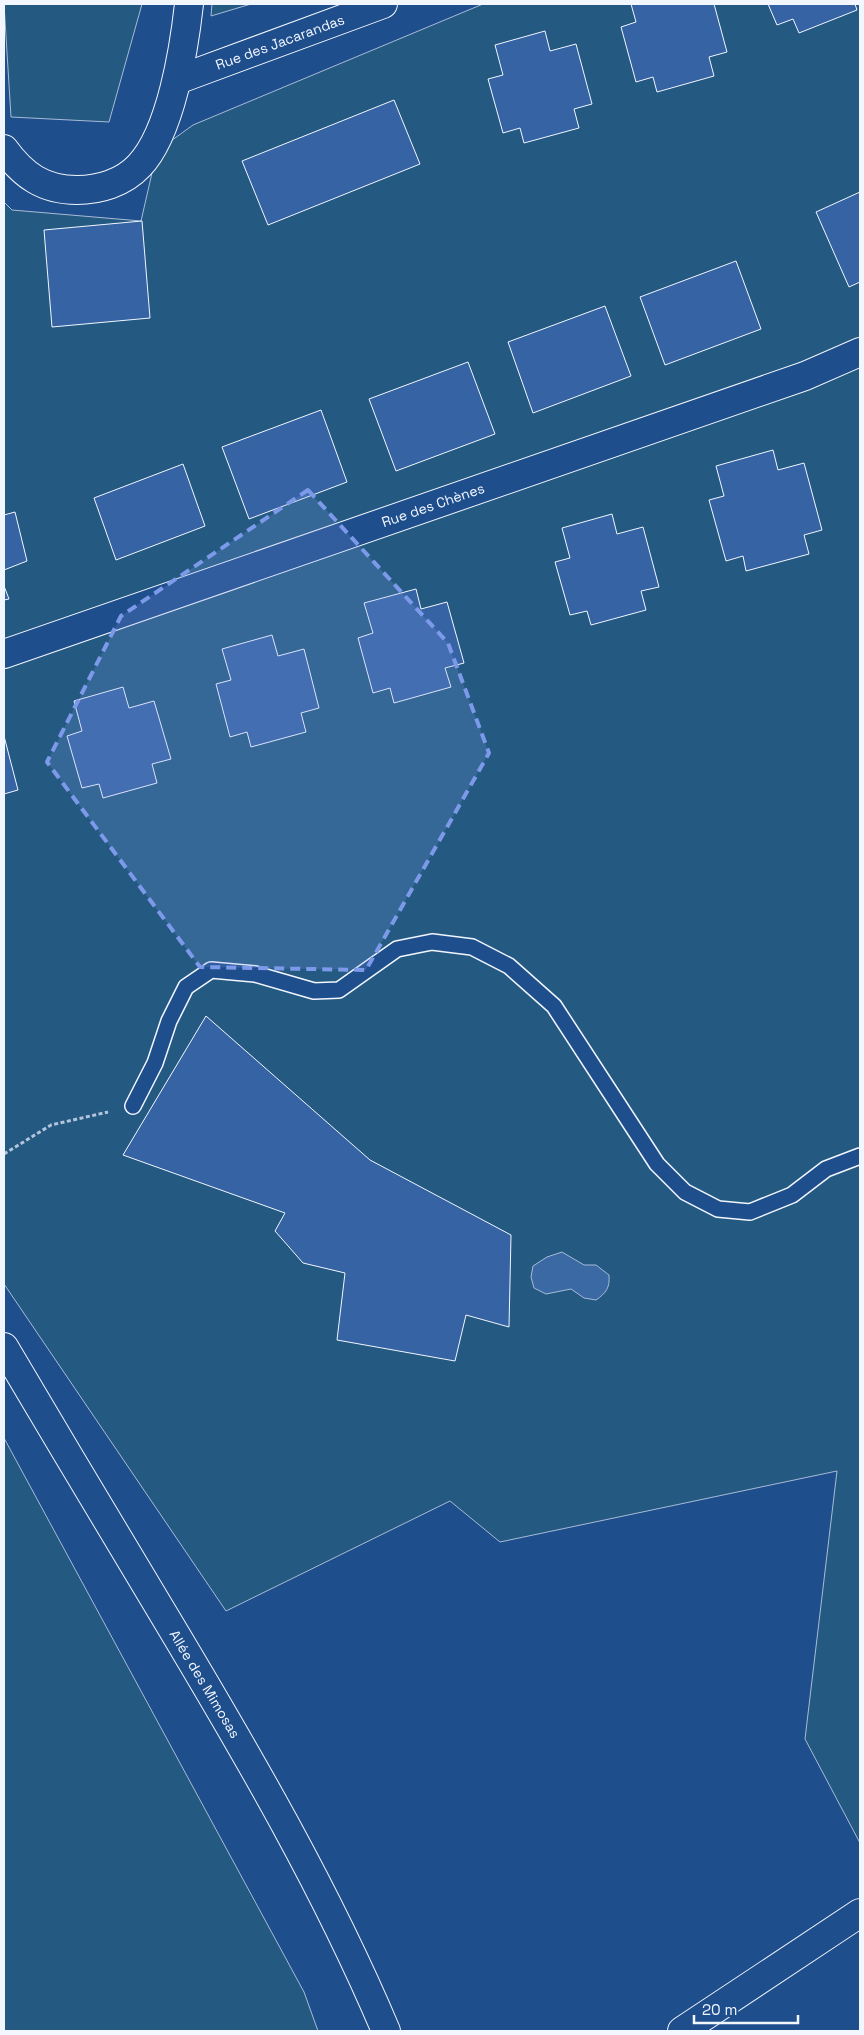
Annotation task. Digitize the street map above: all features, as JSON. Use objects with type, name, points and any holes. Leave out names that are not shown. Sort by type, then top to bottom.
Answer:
[{"type":"street","points":[[4,149],[16,166],[34,179],[47,186],[70,190],[91,190],[107,185],[122,179],[138,167],[150,152],[160,130],[177,80],[189,4]]},
{"type":"street","name":"Rue des Jacarandas","points":[[177,80],[382,4]]},
{"type":"street","name":"Rue des Chènes","points":[[4,654],[805,376],[860,352]]},
{"type":"street","name":"Allée des Mimosas","points":[[4,1347],[221,1710],[293,1836],[365,1981],[386,2031]]},
{"type":"street","points":[[682,2031],[860,1914]]},
{"type":"lane","points":[[133,1106],[155,1063],[170,1021],[186,987],[212,970],[255,974],[314,991],[340,990],[397,949],[432,942],[472,948],[509,966],[554,1006],[657,1164],[685,1192],[718,1209],[750,1212],[792,1195],[826,1169],[860,1156]]},
{"type":"path","points":[[4,1154],[51,1126],[133,1106]]},
{"type":"highlighted area","points":[[308,490],[448,643],[489,753],[366,970],[200,967],[47,762],[121,616]]},
{"type":"shaded area","points":[[4,4],[142,4],[109,122],[11,117]]},
{"type":"shaded area","points":[[212,4],[251,4],[211,16]]},
{"type":"shaded area","points":[[483,4],[860,4],[860,1843],[805,1739],[837,1471],[500,1542],[450,1501],[226,1611],[4,1284],[4,202],[12,210],[141,221],[157,151],[193,125]]},
{"type":"shaded area","points":[[562,1252],[584,1265],[596,1265],[609,1275],[607,1290],[596,1300],[584,1298],[571,1289],[546,1294],[534,1288],[531,1277],[533,1266],[547,1257]]},
{"type":"shaded area","points":[[4,1438],[304,1992],[318,2031],[4,2031]]},
{"type":"building","points":[[631,4],[714,4],[727,52],[709,57],[714,76],[657,92],[653,77],[636,82],[621,27],[636,22]]},
{"type":"building","points":[[768,4],[855,4],[857,10],[799,33],[793,19],[777,25]]},
{"type":"building","points":[[545,31],[550,51],[576,44],[592,104],[574,109],[579,128],[524,143],[520,128],[503,133],[488,79],[503,75],[495,45]]},
{"type":"building","points":[[394,100],[420,164],[268,225],[242,161]]},
{"type":"building","points":[[860,192],[860,282],[849,287],[816,212]]},
{"type":"building","points":[[142,221],[150,318],[52,327],[44,230]]},
{"type":"building","points":[[736,261],[761,329],[665,365],[640,297]]},
{"type":"building","points":[[605,306],[631,376],[533,413],[508,342]]},
{"type":"building","points":[[468,362],[495,434],[396,471],[369,399]]},
{"type":"building","points":[[321,410],[347,482],[249,519],[222,447]]},
{"type":"building","points":[[773,450],[778,470],[804,463],[822,530],[804,535],[809,554],[746,571],[743,556],[726,561],[709,500],[724,496],[716,466]]},
{"type":"building","points":[[183,464],[205,526],[116,560],[94,498]]},
{"type":"building","points":[[15,512],[27,561],[4,570],[4,515]]},
{"type":"building","points":[[612,514],[617,534],[643,527],[659,587],[641,591],[646,610],[591,625],[587,611],[570,615],[555,562],[570,558],[562,528]]},
{"type":"building","points":[[4,586],[9,599],[4,600]]},
{"type":"building","points":[[416,589],[421,609],[447,602],[464,663],[445,668],[451,687],[394,703],[390,688],[373,693],[358,638],[373,633],[364,603]]},
{"type":"building","points":[[272,635],[278,656],[304,649],[319,708],[301,713],[306,732],[251,747],[247,732],[230,737],[216,684],[231,680],[222,649]]},
{"type":"building","points":[[123,687],[129,708],[154,701],[171,759],[152,764],[157,783],[103,798],[99,784],[82,788],[67,736],[82,731],[74,701]]},
{"type":"building","points":[[4,736],[18,790],[4,794]]},
{"type":"building","points":[[206,1016],[370,1160],[511,1235],[509,1327],[466,1315],[455,1361],[337,1340],[345,1273],[303,1263],[275,1231],[285,1213],[123,1155]]}]
